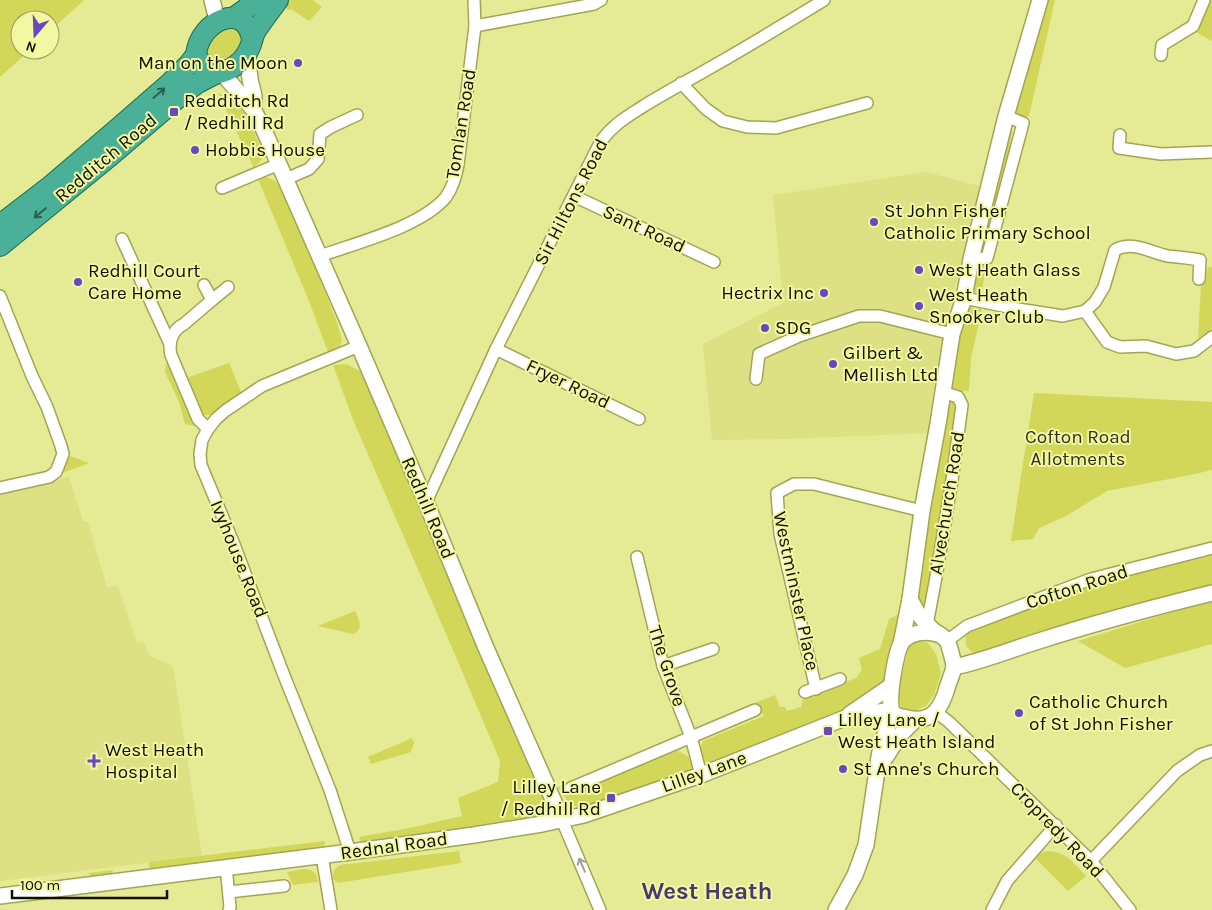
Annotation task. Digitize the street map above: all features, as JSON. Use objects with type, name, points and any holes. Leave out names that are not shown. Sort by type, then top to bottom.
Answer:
[{"type":"highway","points":[[258,0],[227,18],[212,24],[204,32],[200,38],[196,55],[204,69],[218,74],[236,65],[250,46],[254,34],[278,0]]},
{"type":"highway","points":[[227,18],[246,23],[251,33],[250,46]]},
{"type":"highway","name":"Redditch Road","points":[[0,224],[48,188],[116,130],[170,83],[196,55]]},
{"type":"highway","name":"Redditch Road","points":[[0,246],[196,84],[218,74]]},
{"type":"street","points":[[212,0],[227,18]]},
{"type":"street","name":"Tomlan Road","points":[[320,256],[399,228],[424,214],[446,196],[456,177],[458,164],[475,26],[474,0]]},
{"type":"street","points":[[475,26],[594,4],[601,0]]},
{"type":"street","name":"Sir Hiltons Road","points":[[426,502],[496,349],[601,141],[609,131],[624,119],[824,0]]},
{"type":"street","name":"Alvechurch Road","points":[[901,644],[910,599],[922,511],[952,334],[964,298],[971,259],[1006,116],[1040,0]]},
{"type":"street","points":[[1158,46],[1193,26],[1204,0]]},
{"type":"street","name":"Redhill Road","points":[[250,46],[250,79],[254,96],[253,108]]},
{"type":"street","name":"Redhill Road","points":[[218,74],[253,108],[286,179],[600,910]]},
{"type":"street","points":[[681,84],[706,109],[723,120],[747,127],[776,128],[868,103]]},
{"type":"street","points":[[286,179],[309,169],[318,159],[320,134],[343,117],[357,115]]},
{"type":"street","points":[[1120,135],[1119,148],[1161,154],[1212,152]]},
{"type":"street","points":[[222,188],[279,164]]},
{"type":"street","name":"Sant Road","points":[[574,196],[714,262]]},
{"type":"street","points":[[122,239],[170,344]]},
{"type":"street","points":[[964,298],[1063,316],[1085,310],[1095,302],[1104,287],[1115,250],[1121,247],[1133,246],[1166,255],[1212,261]]},
{"type":"street","points":[[1199,279],[1200,260]]},
{"type":"street","points":[[204,285],[212,300]]},
{"type":"street","points":[[208,429],[198,419],[169,348],[173,334],[179,327],[228,287]]},
{"type":"street","points":[[0,296],[32,376],[47,407],[63,454],[56,472],[49,477],[0,488]]},
{"type":"street","points":[[1085,310],[1107,342],[1120,347],[1146,346],[1176,354],[1194,351],[1212,337]]},
{"type":"street","points":[[756,379],[760,354],[799,336],[859,316],[880,316],[952,334]]},
{"type":"street","name":"Ivyhouse Road","points":[[350,852],[330,790],[285,678],[234,542],[201,465],[200,454],[202,440],[208,429],[225,411],[262,386],[359,346]]},
{"type":"street","name":"Fryer Road","points":[[496,349],[639,419]]},
{"type":"street","name":"Alvechurch Road","points":[[937,633],[936,577],[962,405],[958,397],[943,392]]},
{"type":"street","name":"Westminster Place","points":[[840,679],[811,690],[780,534],[776,493],[794,484],[814,484],[922,511]]},
{"type":"street","name":"Cofton Road","points":[[937,633],[967,626],[1091,579],[1212,548]]},
{"type":"street","name":"The Grove","points":[[637,557],[663,666],[691,737],[701,774]]},
{"type":"street","name":"Cofton Road","points":[[954,667],[973,663],[1152,607],[1212,593]]},
{"type":"street","points":[[887,712],[915,720],[928,718],[936,712],[945,694],[954,667],[937,633],[915,610],[910,599]]},
{"type":"street","points":[[836,910],[855,875],[866,845],[891,686],[901,644],[918,633],[937,633]]},
{"type":"street","points":[[663,666],[713,649]]},
{"type":"street","name":"Lilley Lane","points":[[845,718],[891,686]]},
{"type":"street","name":"Lilley Lane","points":[[571,788],[755,710]]},
{"type":"street","name":"Lilley Lane","points":[[562,820],[584,815],[701,774],[845,718],[887,712]]},
{"type":"street","name":"Cropredy Road","points":[[936,712],[1056,825],[1091,861],[1130,910]]},
{"type":"street","points":[[878,770],[901,734],[915,720]]},
{"type":"street","points":[[1091,861],[1177,772],[1200,755],[1212,751]]},
{"type":"street","name":"Rednal Road","points":[[0,896],[322,856],[474,835],[562,820]]},
{"type":"street","points":[[992,910],[1007,881],[1056,825]]},
{"type":"street","points":[[322,856],[331,910]]},
{"type":"street","points":[[226,867],[230,908],[228,910]]},
{"type":"street","points":[[229,892],[284,886]]},
{"type":"shaded area","points":[[926,172],[983,187],[947,316],[928,433],[790,439],[712,440],[703,344],[783,303],[773,195]]},
{"type":"shaded area","name":"West Heath Hospital","points":[[69,477],[83,521],[88,522],[107,587],[118,586],[137,643],[144,642],[149,656],[173,666],[202,856],[0,881],[0,494]]},
{"type":"green space","points":[[0,0],[84,0],[60,22],[60,10],[10,10],[10,60],[19,60],[0,77]]},
{"type":"green space","points":[[288,0],[314,0],[322,7],[309,21],[285,7]]},
{"type":"green space","points":[[1042,0],[1055,0],[1029,116],[1024,118],[1012,114]]},
{"type":"green space","points":[[1208,0],[1212,0],[1212,41],[1192,30]]},
{"type":"green space","points":[[219,28],[235,28],[240,36],[240,44],[233,56],[215,66],[205,58],[210,35]]},
{"type":"green space","points":[[218,93],[243,106],[262,151],[262,159],[254,168]]},
{"type":"green space","points":[[1012,124],[1010,148],[980,252]]},
{"type":"green space","points":[[266,177],[274,180],[280,187],[315,266],[336,320],[342,339],[340,346],[328,352],[309,301],[258,179]]},
{"type":"green space","points":[[973,263],[987,263],[981,295],[973,294],[970,289]]},
{"type":"green space","points":[[1208,267],[1212,267],[1212,329],[1198,338],[1201,286],[1205,282]]},
{"type":"green space","points":[[973,307],[982,309],[971,358],[969,391],[961,391],[947,385],[953,351],[967,309]]},
{"type":"green space","points":[[168,363],[199,427],[185,424],[179,402],[165,372],[166,364]]},
{"type":"green space","points":[[229,363],[241,392],[212,415],[205,415],[200,412],[186,378]]},
{"type":"green space","points":[[346,364],[362,372],[543,796],[544,809],[536,820],[362,845],[359,837],[462,816],[458,798],[498,782],[500,761],[354,422],[333,365]]},
{"type":"green space","name":"Cofton Road Allotments","points":[[1034,393],[1212,402],[1212,470],[1107,491],[1066,516],[1039,528],[1033,539],[1011,541]]},
{"type":"green space","points":[[949,400],[955,407],[947,478],[925,607],[921,608],[913,589]]},
{"type":"green space","points":[[67,455],[89,463],[57,475]]},
{"type":"green space","points":[[1212,555],[1212,588],[976,656],[966,646],[965,632],[1091,584]]},
{"type":"green space","points":[[1212,600],[1212,644],[1125,668],[1078,641]]},
{"type":"green space","points":[[355,611],[360,627],[353,634],[318,626]]},
{"type":"green space","points":[[899,614],[885,684],[835,714],[709,763],[702,760],[700,749],[703,741],[764,716],[755,703],[775,695],[780,707],[785,707],[787,711],[801,707],[803,699],[856,678],[862,670],[859,658],[880,649],[889,619]]},
{"type":"green space","points":[[919,641],[927,642],[936,654],[941,674],[934,695],[926,706],[912,712],[901,708],[899,689],[909,645]]},
{"type":"green space","points":[[412,738],[414,743],[411,752],[371,764],[368,757]]},
{"type":"green space","points":[[678,751],[691,758],[693,764],[690,774],[584,808],[570,805],[558,787],[568,782],[572,792],[659,756]]},
{"type":"green space","points":[[325,841],[324,851],[155,871],[150,868],[149,862]]},
{"type":"green space","points":[[459,851],[461,863],[338,883],[333,879],[334,871],[340,865]]},
{"type":"green space","points":[[1046,851],[1064,855],[1086,876],[1068,891],[1036,859],[1041,853]]},
{"type":"green space","points":[[304,869],[311,870],[316,874],[318,882],[293,885],[287,872]]},
{"type":"green space","points":[[113,870],[111,875],[95,878],[88,873]]},
{"type":"place","name":"Man on the Moon","points":[[298,63]]},
{"type":"place","name":"Redditch Rd / Redhill Rd","points":[[174,112]]},
{"type":"place","name":"Hobbis House","points":[[195,150]]},
{"type":"place","name":"St John Fisher Catholic Primary School","points":[[874,222]]},
{"type":"place","name":"West Heath Glass","points":[[919,270]]},
{"type":"place","name":"Redhill Court Care Home","points":[[78,282]]},
{"type":"place","name":"Hectrix Inc","points":[[824,293]]},
{"type":"place","name":"West Heath Snooker Club","points":[[919,306]]},
{"type":"place","name":"SDG","points":[[765,328]]},
{"type":"place","name":"Gilbert & Mellish Ltd","points":[[833,364]]},
{"type":"place","name":"Catholic Church of St John Fisher","points":[[1019,713]]},
{"type":"place","name":"Lilley Lane / West Heath Island","points":[[828,731]]},
{"type":"place","name":"West Heath Hospital","points":[[94,761]]},
{"type":"place","name":"St Anne's Church","points":[[843,769]]},
{"type":"place","name":"Lilley Lane / Redhill Rd","points":[[611,798]]},
{"type":"district","name":"West Heath","points":[[707,891]]}]
